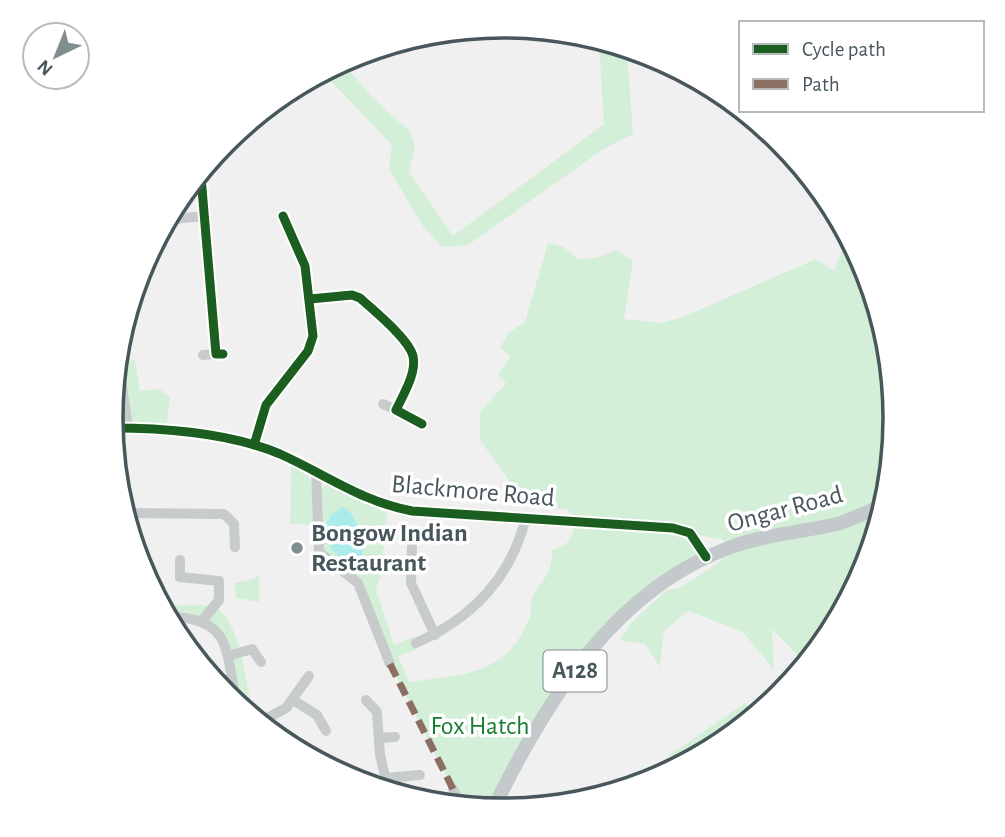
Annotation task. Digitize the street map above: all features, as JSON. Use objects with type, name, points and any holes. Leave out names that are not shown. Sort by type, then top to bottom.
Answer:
[{"type":"main road","name":"Ongar Road","points":[[499,798],[558,696],[592,648],[657,584],[706,557],[753,540],[840,523],[871,510]]},
{"type":"street","points":[[202,186],[220,354],[203,355]]},
{"type":"street","points":[[179,218],[205,216]]},
{"type":"street","points":[[254,445],[266,405],[308,351],[313,336],[305,266],[283,216]]},
{"type":"street","points":[[310,299],[352,295],[360,298],[403,341],[413,356],[413,369],[396,410]]},
{"type":"street","points":[[123,393],[128,428]]},
{"type":"street","points":[[383,404],[422,424]]},
{"type":"street","name":"Blackmore Road","points":[[123,428],[172,431],[254,445],[316,471],[372,502],[387,507],[412,511],[673,528],[690,533],[706,557]]},
{"type":"street","points":[[316,471],[319,552],[358,583],[390,664]]},
{"type":"street","points":[[134,513],[224,514],[234,524],[235,547]]},
{"type":"street","points":[[416,643],[459,621],[498,582],[511,561],[526,517]]},
{"type":"street","points":[[412,547],[411,583],[435,635]]},
{"type":"street","points":[[180,560],[180,578],[219,581],[219,600],[202,621]]},
{"type":"street","points":[[179,618],[202,621],[223,638],[234,687]]},
{"type":"street","points":[[229,660],[252,649],[261,662]]},
{"type":"street","points":[[269,718],[293,699],[309,676]]},
{"type":"street","points":[[293,699],[317,715],[326,731]]},
{"type":"street","points":[[366,700],[377,712],[386,780]]},
{"type":"street","points":[[379,738],[395,737]]},
{"type":"street","points":[[392,782],[420,775]]},
{"type":"street","points":[[453,789],[456,795]]},
{"type":"green space","points":[[599,51],[628,60],[633,134],[602,150],[468,245],[442,247],[423,226],[389,169],[392,145],[330,80],[349,71],[371,96],[410,132],[415,145],[409,172],[453,236],[604,124]]},
{"type":"green space","name":"Fox Hatch","points":[[548,243],[564,247],[577,259],[596,258],[616,250],[633,261],[624,319],[660,323],[683,317],[816,259],[834,271],[843,249],[862,296],[875,344],[882,394],[882,443],[870,517],[854,564],[832,608],[804,650],[799,656],[772,629],[774,670],[743,632],[688,611],[664,631],[660,667],[645,644],[619,640],[632,622],[667,590],[680,588],[730,555],[723,540],[691,533],[706,557],[691,563],[592,648],[500,798],[456,795],[390,664],[360,590],[324,559],[319,525],[290,524],[291,465],[308,476],[317,491],[327,485],[387,513],[380,579],[376,589],[394,645],[413,637],[417,649],[398,656],[409,682],[480,669],[508,652],[519,638],[530,616],[532,598],[549,571],[552,550],[563,546],[569,540],[576,521],[568,510],[525,502],[480,440],[480,412],[506,383],[498,375],[511,356],[500,348],[508,333],[525,322]]},
{"type":"green space","points":[[135,360],[140,391],[159,389],[170,397],[166,431],[128,428],[123,393],[127,361]]},
{"type":"green space","points":[[259,575],[259,602],[236,598],[234,583],[254,579]]},
{"type":"green space","points":[[204,605],[215,608],[224,615],[242,657],[252,704],[234,687],[227,651],[212,627],[180,619],[172,606]]},
{"type":"green space","points":[[745,703],[748,708],[693,748],[661,764]]},
{"type":"water","points":[[343,507],[353,516],[360,531],[363,548],[360,561],[342,558],[331,549],[326,524],[332,514]]},
{"type":"marked path","points":[[390,664],[453,789]]},
{"type":"cycle path","points":[[202,186],[216,354],[223,354]]},
{"type":"cycle path","points":[[254,445],[266,405],[308,351],[313,336],[305,266],[283,216]]},
{"type":"cycle path","points":[[310,299],[352,295],[360,298],[398,334],[410,349],[414,363],[409,384],[396,410],[422,424]]},
{"type":"cycle path","points":[[123,428],[176,431],[261,447],[376,501],[412,511],[673,528],[690,533],[706,557]]},
{"type":"place","name":"Bongow Indian Restaurant","points":[[297,548]]}]
